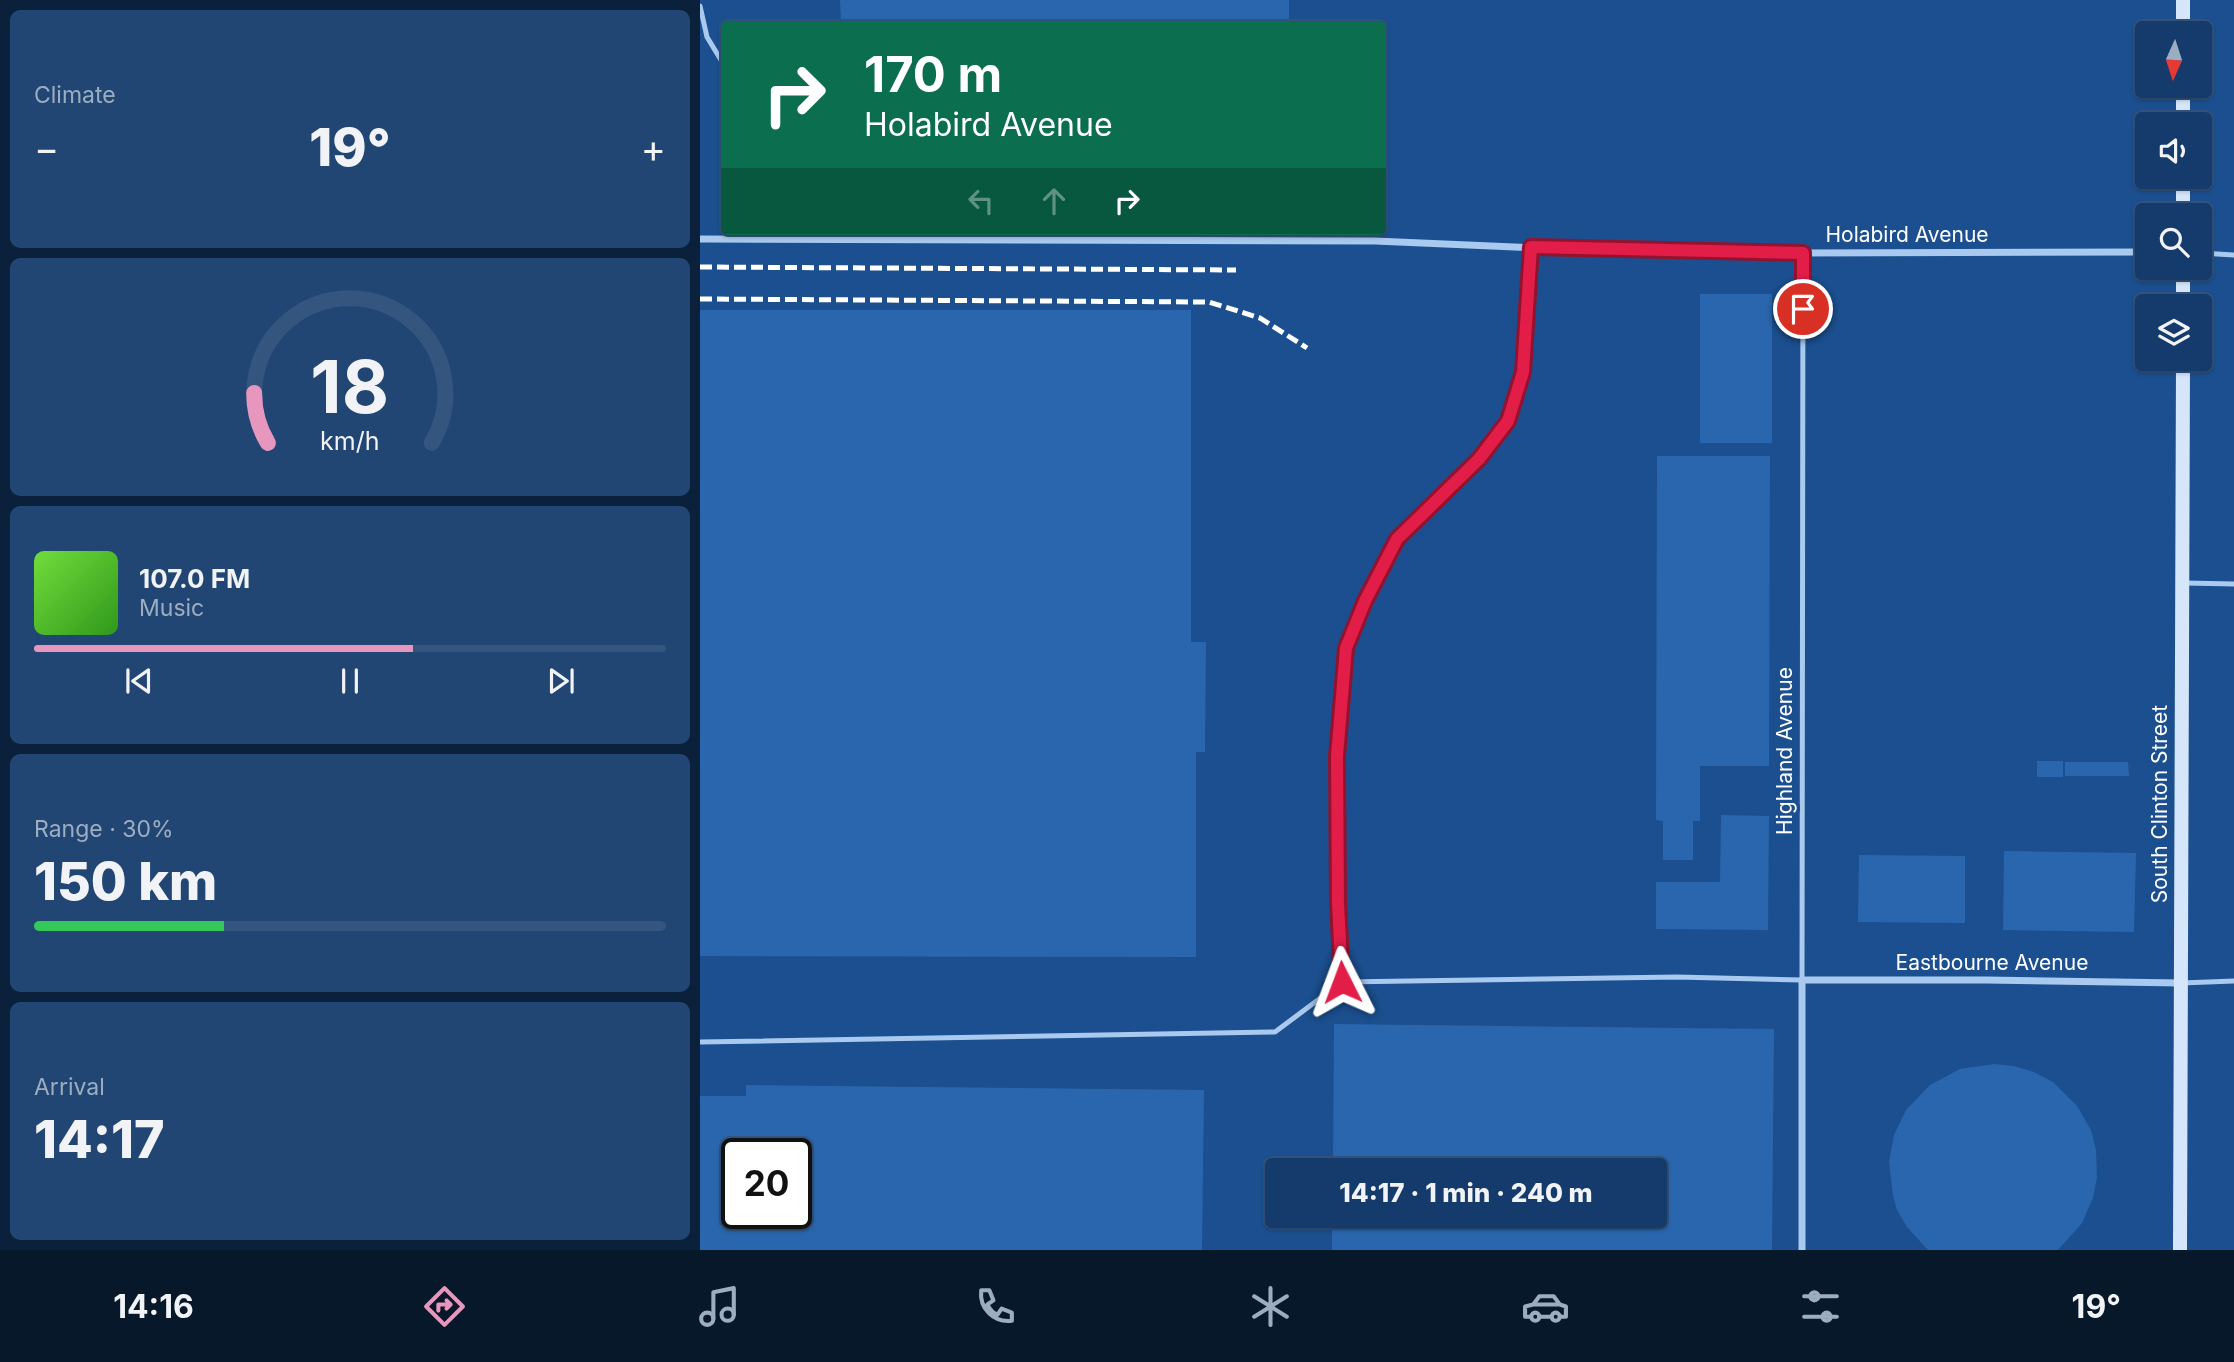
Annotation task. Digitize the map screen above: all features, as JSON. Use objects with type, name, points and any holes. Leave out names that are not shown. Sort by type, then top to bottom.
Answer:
[{"type":"main road","points":[[2183,0],[2183,21]]},
{"type":"main road","name":"South Clinton Street","points":[[2180,1250],[2183,371]]},
{"type":"street","name":"Holabird Avenue","points":[[700,239],[1356,242],[1803,253],[2135,253]]},
{"type":"street","name":"Eastbourne Avenue","points":[[1802,980],[2181,983]]},
{"type":"street","name":"Highland Avenue","points":[[1802,980],[1802,1250]]},
{"type":"lane","points":[[700,6],[707,37],[721,60]]},
{"type":"lane","points":[[1356,235],[1356,242]]},
{"type":"lane","points":[[1342,982],[1338,903],[1337,756],[1346,648],[1365,601],[1397,539],[1479,459],[1508,421],[1523,372],[1531,247]]},
{"type":"lane","name":"Highland Avenue","points":[[1802,980],[1803,253]]},
{"type":"lane","points":[[2212,254],[2234,255]]},
{"type":"lane","points":[[2182,583],[2234,584]]},
{"type":"lane","points":[[700,1042],[1275,1032],[1342,982],[1677,977],[1802,980]]},
{"type":"lane","points":[[2181,983],[2234,981]]},
{"type":"building","points":[[840,0],[1289,0],[1289,21],[841,21]]},
{"type":"building","points":[[1700,294],[1772,294],[1772,443],[1700,443]]},
{"type":"building","points":[[700,310],[1191,310],[1191,642],[1206,642],[1205,752],[1196,752],[1196,957],[700,956]]},
{"type":"building","points":[[1657,456],[1770,456],[1769,766],[1700,766],[1700,821],[1693,821],[1693,860],[1663,860],[1663,821],[1656,820]]},
{"type":"building","points":[[2037,761],[2063,761],[2063,777],[2037,777]]},
{"type":"building","points":[[2065,762],[2128,762],[2129,776],[2065,776]]},
{"type":"building","points":[[1721,815],[1769,816],[1768,930],[1656,929],[1656,882],[1720,882]]},
{"type":"building","points":[[2004,851],[2136,853],[2134,932],[2003,930]]},
{"type":"building","points":[[1859,855],[1965,856],[1965,923],[1858,922]]},
{"type":"building","points":[[1334,1024],[1774,1029],[1772,1250],[1332,1250],[1332,1228],[1667,1228],[1667,1158],[1333,1158]]},
{"type":"building","points":[[1994,1064],[2034,1072],[2053,1082],[2077,1106],[2091,1130],[2096,1150],[2097,1178],[2093,1198],[2082,1223],[2058,1250],[1928,1250],[1907,1227],[1897,1210],[1889,1162],[1894,1135],[1906,1110],[1930,1085],[1960,1069]]},
{"type":"building","points":[[746,1085],[1204,1090],[1202,1250],[700,1250],[700,1096],[746,1096]]},
{"type":"railway","points":[[700,267],[1236,270]]},
{"type":"railway","points":[[700,299],[1209,302],[1260,318],[1307,348]]},
{"type":"route","points":[[1342,982],[1338,903],[1337,756],[1346,648],[1365,601],[1397,539],[1479,459],[1508,421],[1523,372],[1531,247],[1803,253],[1803,309]]}]
